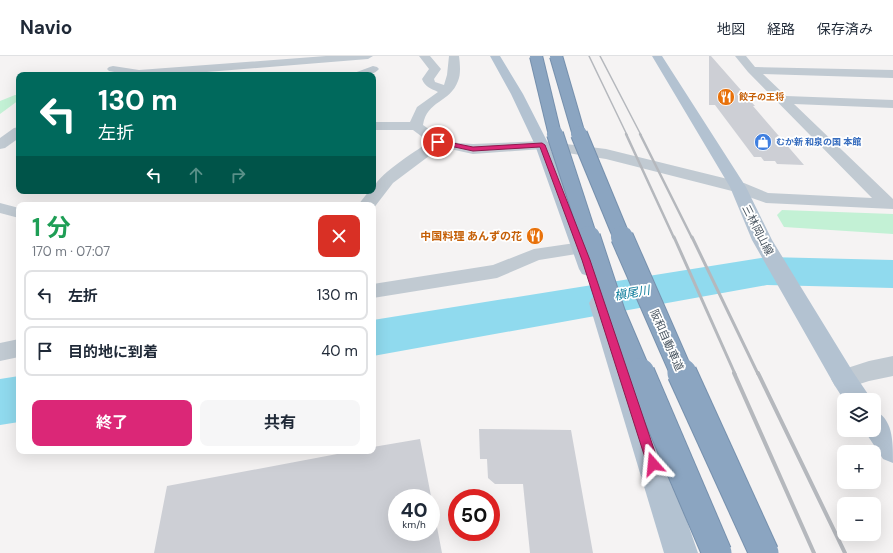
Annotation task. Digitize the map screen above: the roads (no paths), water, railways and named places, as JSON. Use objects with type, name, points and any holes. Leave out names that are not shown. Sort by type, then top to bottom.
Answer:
[{"type":"highway","points":[[536,56],[556,142],[614,313],[716,553]]},
{"type":"highway","name":"阪和自動車道","points":[[556,56],[582,144],[656,317],[764,553]]},
{"type":"main road","points":[[495,56],[517,94],[542,145],[584,254],[630,391],[681,553]]},
{"type":"main road","name":"三林岡山線","points":[[656,57],[738,187],[762,240],[844,379],[854,393]]},
{"type":"main road","points":[[512,61],[517,94]]},
{"type":"main road","points":[[881,432],[893,450]]},
{"type":"street","points":[[164,72],[368,56]]},
{"type":"street","points":[[424,56],[434,69],[428,79],[430,84],[446,91]]},
{"type":"street","points":[[416,126],[417,115],[424,107],[446,91],[452,82],[454,56]]},
{"type":"street","points":[[740,56],[752,70],[891,204]]},
{"type":"street","points":[[103,72],[112,64],[133,72]]},
{"type":"street","points":[[366,72],[373,69]]},
{"type":"street","points":[[752,70],[893,74]]},
{"type":"street","points":[[784,100],[893,104]]},
{"type":"street","points":[[376,126],[416,126],[438,142],[473,149],[542,145],[606,154],[738,187],[766,198],[891,204]]},
{"type":"street","points":[[0,145],[16,133]]},
{"type":"street","points":[[376,194],[387,180],[438,142]]},
{"type":"street","points":[[382,186],[401,190]]},
{"type":"street","points":[[369,202],[376,194]]},
{"type":"street","points":[[0,208],[16,212]]},
{"type":"street","points":[[376,290],[497,270],[534,255],[567,249],[584,254]]},
{"type":"street","points":[[0,352],[16,349]]},
{"type":"street","points":[[844,379],[869,371],[893,366]]},
{"type":"waterway","name":"槇尾川","points":[[376,337],[767,271],[893,274]]},
{"type":"waterway","name":"槇尾川","points":[[0,402],[16,399]]},
{"type":"railway","points":[[589,56],[627,135]]},
{"type":"railway","points":[[600,56],[641,135]]},
{"type":"railway","points":[[626,134],[674,238]]},
{"type":"railway","points":[[640,134],[692,238]]},
{"type":"railway","points":[[674,237],[735,374]]},
{"type":"railway","points":[[692,237],[758,374]]},
{"type":"railway","points":[[734,373],[814,553]]},
{"type":"railway","points":[[758,373],[845,553]]},
{"type":"place","name":"餃子の王将","points":[[726,97]]},
{"type":"place","name":"むか新 和泉の国 本館","points":[[763,142]]},
{"type":"place","name":"中国料理 あんずの花","points":[[535,236]]}]
